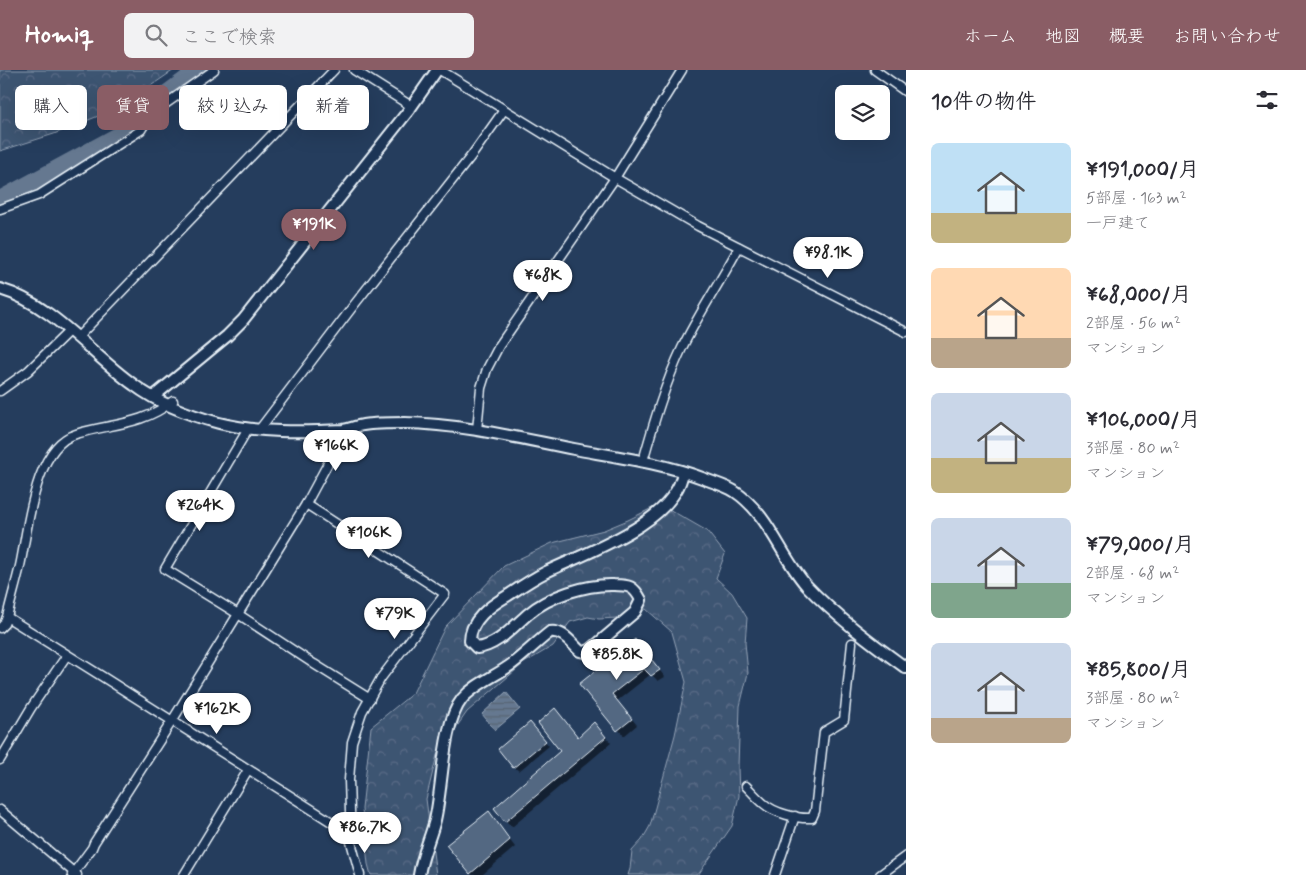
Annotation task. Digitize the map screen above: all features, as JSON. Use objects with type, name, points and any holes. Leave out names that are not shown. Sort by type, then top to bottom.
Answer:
[{"type":"street","points":[[0,209],[39,195],[141,130],[151,114],[214,70]]},
{"type":"street","points":[[0,391],[73,334],[334,70]]},
{"type":"street","points":[[354,70],[411,106]]},
{"type":"street","points":[[153,397],[243,320],[439,70],[615,178],[698,226],[906,332]]},
{"type":"street","points":[[477,430],[481,388],[487,369],[499,346],[615,178],[682,70]]},
{"type":"street","points":[[875,70],[906,92]]},
{"type":"street","points":[[259,430],[472,155],[504,110]]},
{"type":"street","points":[[643,461],[660,402],[682,349],[701,310],[739,247]]},
{"type":"street","points":[[2,288],[27,300],[52,316],[134,385],[153,397],[220,423],[259,430],[346,430],[364,425],[403,423],[430,424],[477,430],[643,461],[683,472],[732,490],[759,514],[789,562],[823,602],[882,651],[906,668]]},
{"type":"street","points":[[2,288],[20,302]]},
{"type":"street","points":[[0,628],[7,617],[20,565],[34,494],[45,464],[56,448],[74,434],[142,420],[162,410],[170,403]]},
{"type":"street","points":[[248,428],[165,569],[370,699]]},
{"type":"street","points":[[0,810],[74,874],[172,721],[306,504],[346,430]]},
{"type":"street","points":[[419,875],[422,856],[434,823],[440,799],[450,724],[454,712],[463,698],[474,688],[511,665],[550,632],[560,633],[580,651],[590,650],[635,612],[641,600],[636,590],[626,585],[600,584],[582,588],[544,603],[529,613],[500,639],[482,648],[477,648],[470,641],[473,626],[488,610],[543,573],[616,540],[648,520],[679,487],[683,472]]},
{"type":"street","points":[[306,504],[444,594],[381,678],[362,712],[352,742],[349,780],[351,842],[360,875]]},
{"type":"street","points":[[7,617],[352,835]]},
{"type":"street","points":[[746,786],[764,804],[794,816],[812,818],[815,811],[824,732],[844,720],[852,643]]},
{"type":"street","points":[[0,760],[31,708],[67,655]]},
{"type":"street","points":[[184,875],[248,770]]},
{"type":"street","points":[[775,875],[794,816]]},
{"type":"street","points":[[880,875],[906,856]]},
{"type":"green space","points":[[0,70],[174,70],[152,85],[97,85],[97,117],[87,121],[87,85],[15,85],[15,130],[64,130],[0,151]]},
{"type":"green space","points":[[660,504],[707,531],[725,554],[716,578],[732,593],[747,618],[745,643],[748,673],[740,706],[739,796],[732,826],[698,875],[628,875],[632,851],[642,840],[650,826],[675,735],[686,682],[672,632],[646,609],[617,618],[599,619],[588,617],[570,622],[553,646],[524,663],[467,712],[437,755],[426,799],[436,875],[371,875],[362,809],[371,727],[413,693],[445,627],[504,566],[552,543],[604,530]]},
{"type":"shaded area","points":[[506,692],[520,709],[495,730],[482,714]]},
{"type":"building","points":[[635,639],[660,670],[651,676],[644,669],[612,694],[632,719],[617,731],[579,684]]},
{"type":"building","points":[[555,708],[578,737],[594,722],[606,737],[505,822],[494,808],[560,751],[538,723]]},
{"type":"building","points":[[530,722],[546,741],[513,768],[498,749]]},
{"type":"building","points":[[489,811],[510,840],[470,874],[446,845]]},
{"type":"waterway","points":[[0,200],[135,127],[148,108],[199,70]]}]
